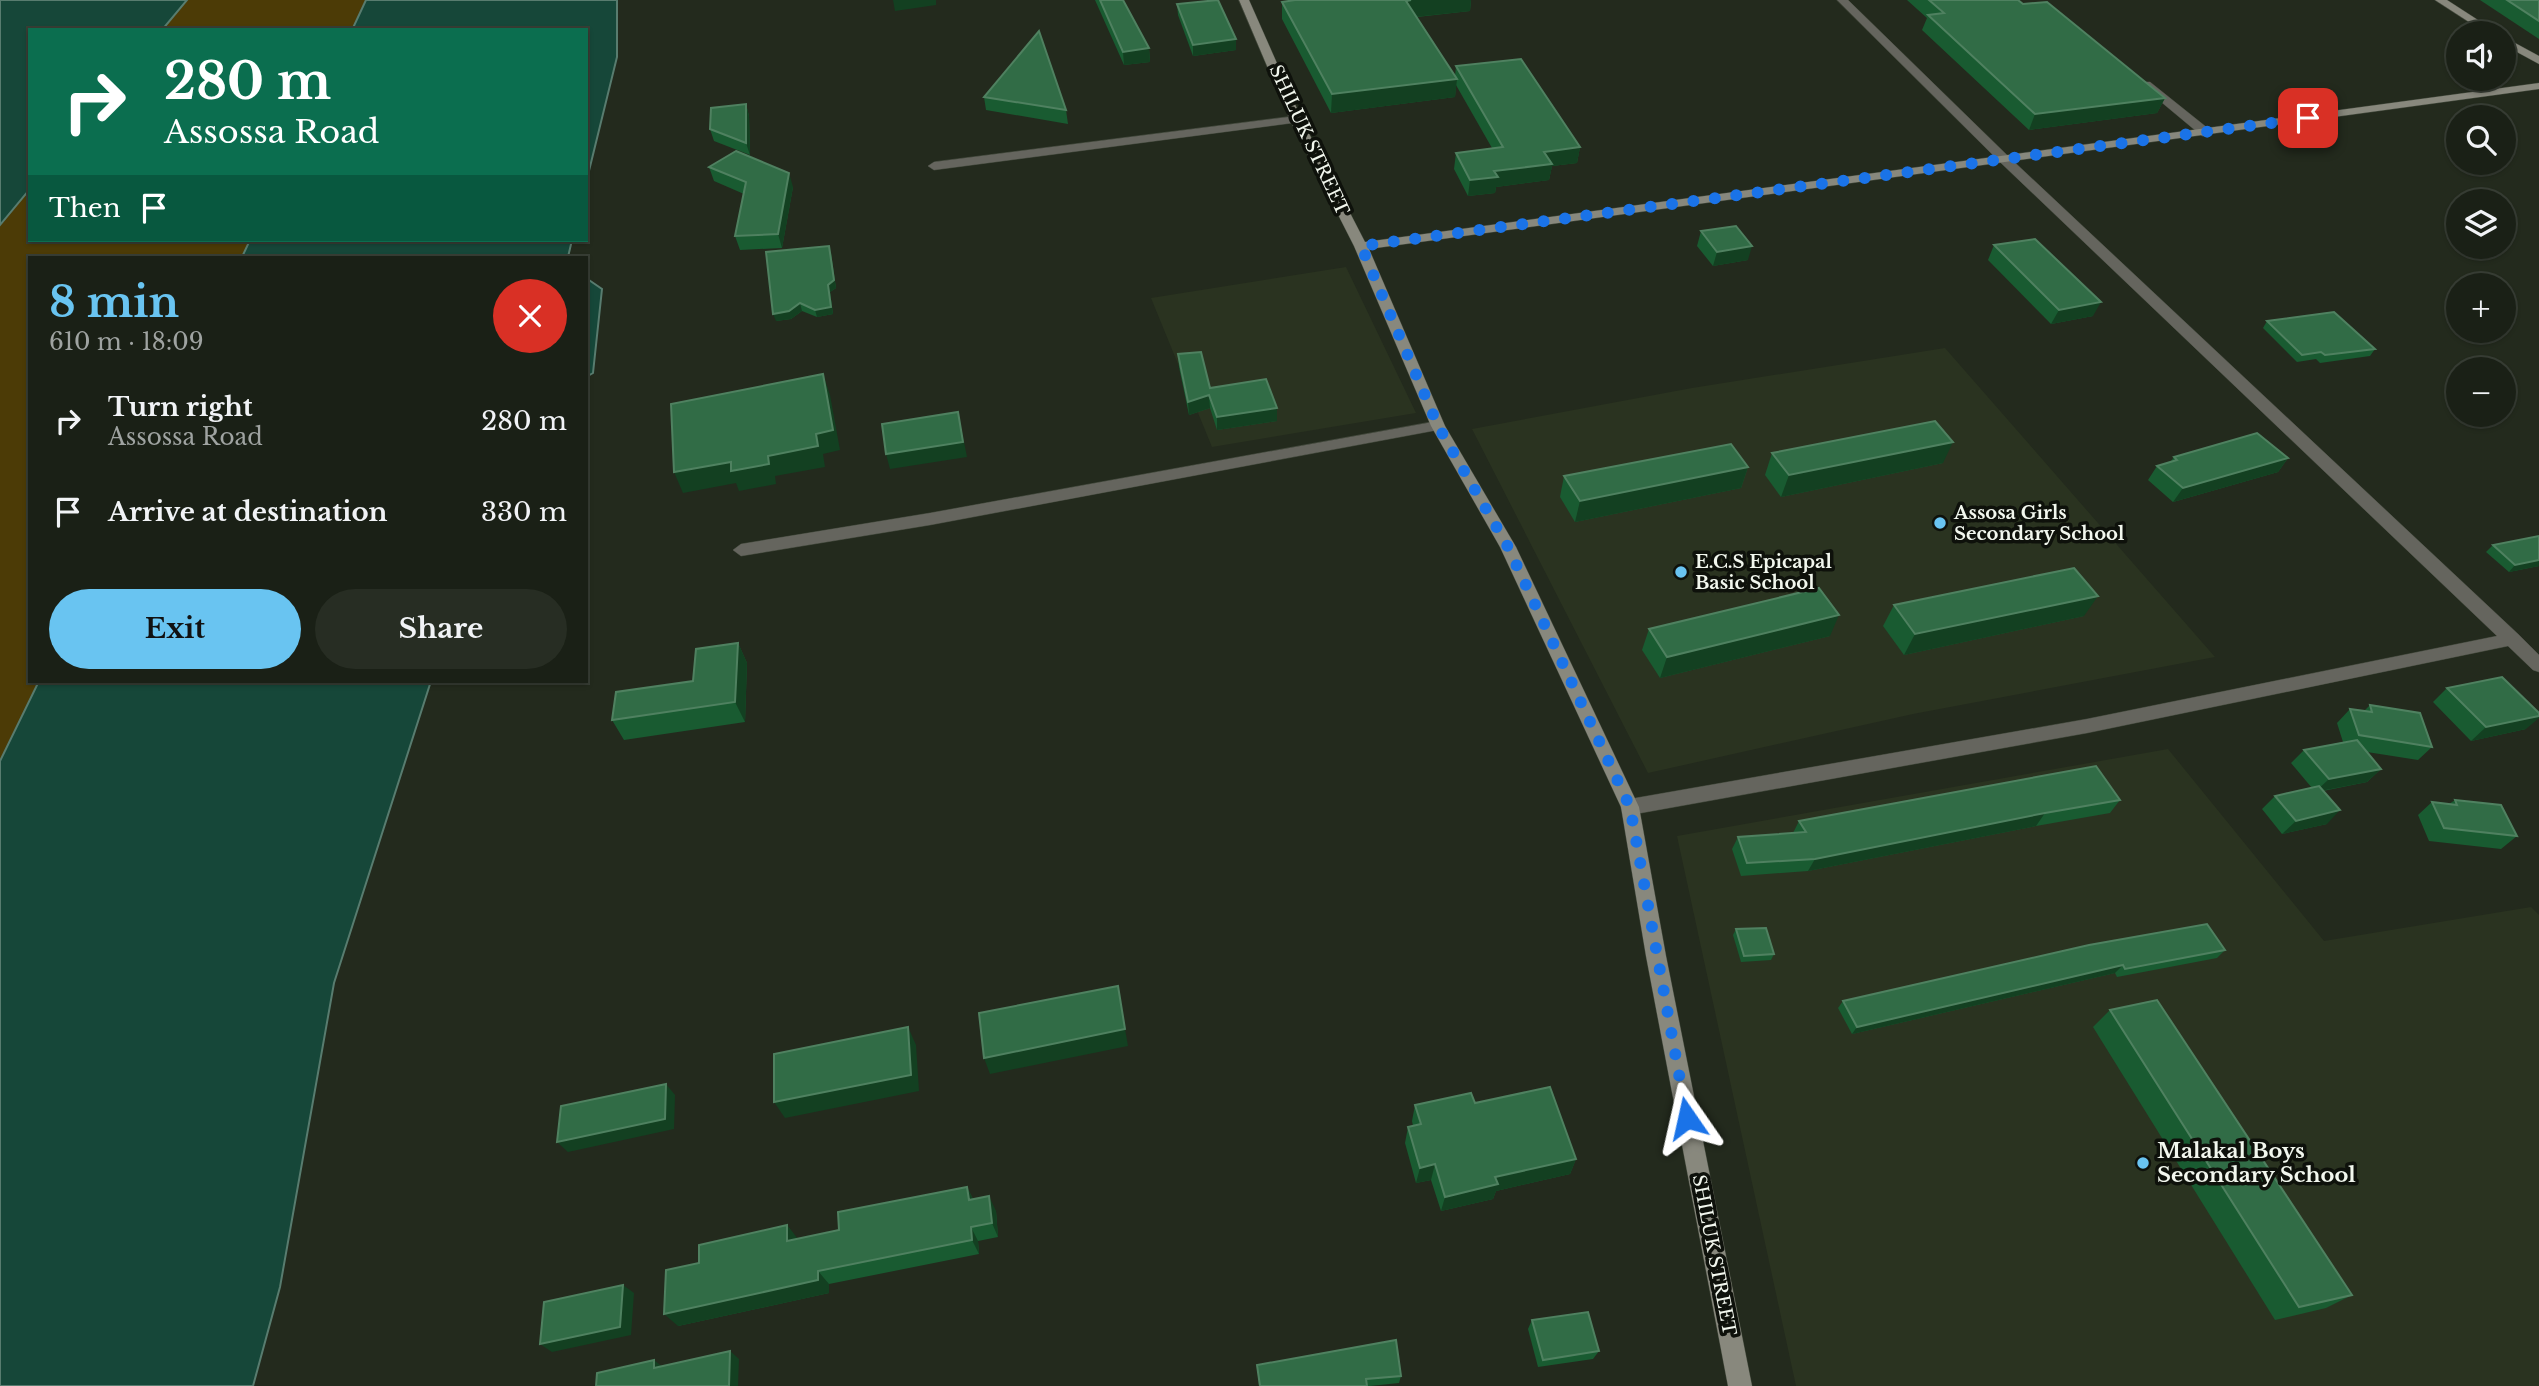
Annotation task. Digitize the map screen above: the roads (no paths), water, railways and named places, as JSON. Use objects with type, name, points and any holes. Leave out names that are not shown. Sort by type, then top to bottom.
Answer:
[{"type":"street","name":"SHILUK STREET","points":[[1244,0],[1296,120],[1361,246],[1438,426],[1508,547],[1630,807],[1656,956],[1740,1386]]},
{"type":"street","points":[[1842,0],[2005,160],[2539,665]]},
{"type":"street","points":[[2440,0],[2474,21]]},
{"type":"street","points":[[2516,47],[2539,61]]},
{"type":"street","points":[[2136,77],[2206,133]]},
{"type":"street","points":[[1361,246],[2539,86]]},
{"type":"street","points":[[934,166],[1296,120]]},
{"type":"street","points":[[741,550],[1438,426]]},
{"type":"street","points":[[1630,807],[2087,726],[2512,639]]},
{"type":"place","name":"Assosa Girls Secondary School","points":[[1940,523]]},
{"type":"place","name":"E.C.S Epicapal Basic School","points":[[1681,572]]},
{"type":"place","name":"Malakal Boys Secondary School","points":[[2143,1163]]}]
